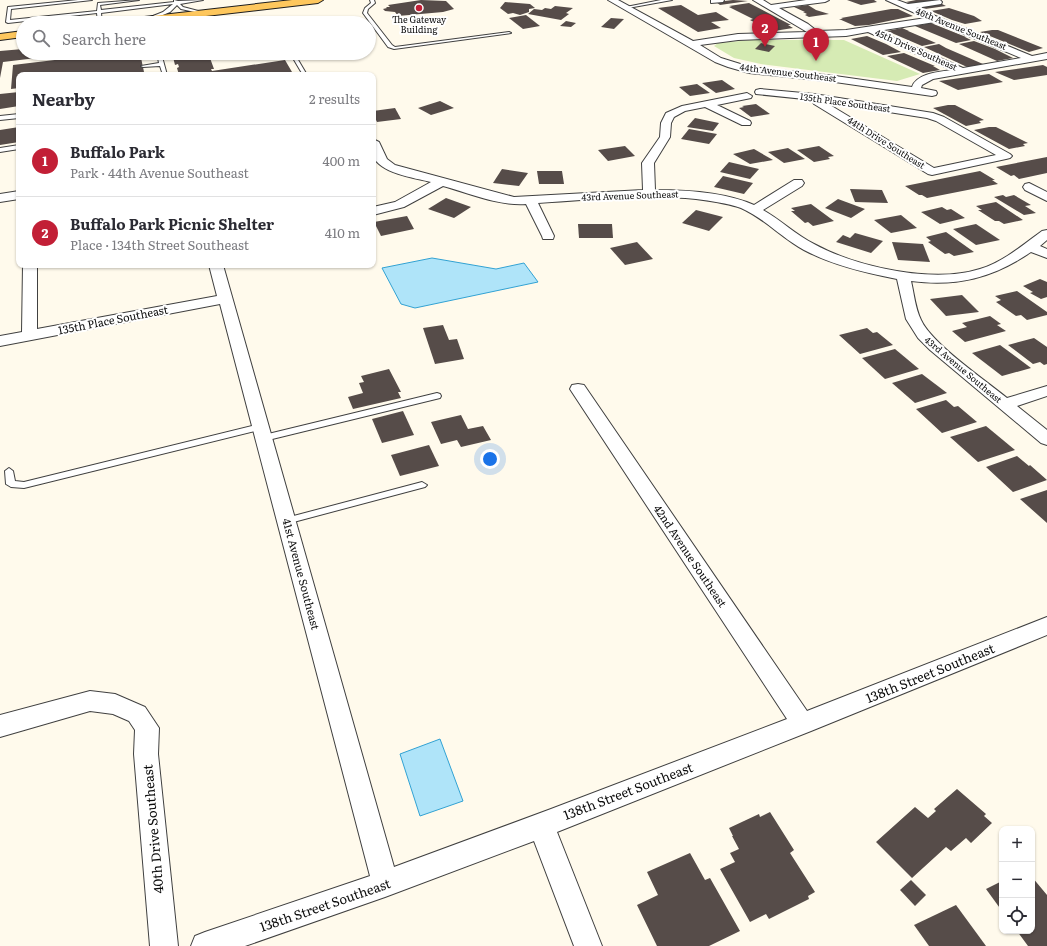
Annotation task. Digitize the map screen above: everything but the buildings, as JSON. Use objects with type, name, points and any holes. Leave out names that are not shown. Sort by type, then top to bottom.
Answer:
[{"type":"main road","points":[[184,16],[272,3],[318,0]]},
{"type":"main road","points":[[0,37],[16,35]]},
{"type":"street","name":"44th Avenue Southeast","points":[[612,0],[628,7],[718,60],[731,65],[749,70],[817,77],[932,93]]},
{"type":"street","points":[[757,0],[805,26],[815,34]]},
{"type":"street","points":[[771,7],[826,0]]},
{"type":"street","name":"46th Avenue Southeast","points":[[890,0],[1032,58]]},
{"type":"street","points":[[906,7],[938,2]]},
{"type":"street","points":[[692,44],[738,37],[870,30],[936,19]]},
{"type":"street","name":"45th Drive Southeast","points":[[870,30],[962,71]]},
{"type":"street","points":[[915,90],[918,84],[930,77],[1047,56]]},
{"type":"street","points":[[814,97],[817,77]]},
{"type":"street","name":"135th Place Southeast","points":[[760,92],[814,97],[929,115],[940,119],[1006,156]]},
{"type":"street","points":[[649,194],[648,163],[665,137],[666,123],[670,115],[682,109],[747,96]]},
{"type":"street","name":"44th Drive Southeast","points":[[814,97],[818,102],[932,172],[1006,156]]},
{"type":"street","points":[[706,104],[746,123]]},
{"type":"street","name":"43rd Avenue Southeast","points":[[376,148],[382,161],[391,167],[499,198],[530,200],[649,194],[689,194],[736,203],[755,210],[780,225],[808,246],[826,255],[863,267],[903,275],[913,319],[923,335],[1047,439]]},
{"type":"street","points":[[376,210],[390,208],[413,199],[440,182]]},
{"type":"street","points":[[755,210],[798,183]]},
{"type":"street","points":[[1029,187],[1047,197]]},
{"type":"street","points":[[0,198],[16,195]]},
{"type":"street","points":[[530,200],[548,236]]},
{"type":"street","points":[[903,275],[930,278],[969,276],[985,272],[1004,263],[1047,234]]},
{"type":"street","points":[[1030,246],[1047,254]]},
{"type":"street","points":[[30,268],[30,335]]},
{"type":"street","name":"41st Avenue Southeast","points":[[217,268],[385,884]]},
{"type":"street","name":"135th Place Southeast","points":[[0,341],[225,299]]},
{"type":"street","name":"42nd Avenue Southeast","points":[[578,389],[803,724]]},
{"type":"street","points":[[1004,404],[1047,391]]},
{"type":"street","name":"138th Street Southeast","points":[[205,946],[385,884],[541,825],[803,724],[1047,626]]},
{"type":"street","name":"40th Drive Southeast","points":[[0,726],[90,701],[115,704],[137,714],[147,728],[146,754],[164,946]]},
{"type":"street","points":[[541,825],[588,946]]},
{"type":"lane","points":[[16,21],[8,22],[9,8],[90,0]]},
{"type":"lane","points":[[99,16],[98,2],[137,0]]},
{"type":"lane","points":[[63,16],[161,2],[201,0]]},
{"type":"lane","points":[[367,16],[365,13],[366,8],[373,4],[372,0]]},
{"type":"lane","points":[[628,7],[653,1],[670,0]]},
{"type":"lane","points":[[175,1],[182,8],[204,13]]},
{"type":"lane","points":[[159,16],[174,7],[175,1]]},
{"type":"lane","points":[[376,28],[390,46],[394,48],[509,34]]},
{"type":"lane","points":[[161,60],[164,72]]},
{"type":"lane","points":[[296,60],[303,72]]},
{"type":"lane","points":[[143,66],[162,64]]},
{"type":"lane","points":[[0,118],[16,116]]},
{"type":"lane","points":[[0,150],[16,147]]},
{"type":"lane","points":[[9,471],[11,484],[24,485],[437,396]]},
{"type":"lane","points":[[286,521],[422,485]]},
{"type":"green space","points":[[751,40],[844,40],[920,74],[897,81],[761,64],[734,58],[714,46],[718,43]]},
{"type":"water","points":[[432,258],[496,269],[524,263],[538,282],[415,308],[401,304],[382,268]]},
{"type":"water","points":[[440,739],[463,801],[420,816],[400,754]]},
{"type":"place","name":"The Gateway Building","points":[[419,8]]},
{"type":"place","name":"Buffalo Park Picnic Shelter","points":[[765,47]]},
{"type":"place","name":"Buffalo Park","points":[[816,61]]}]
